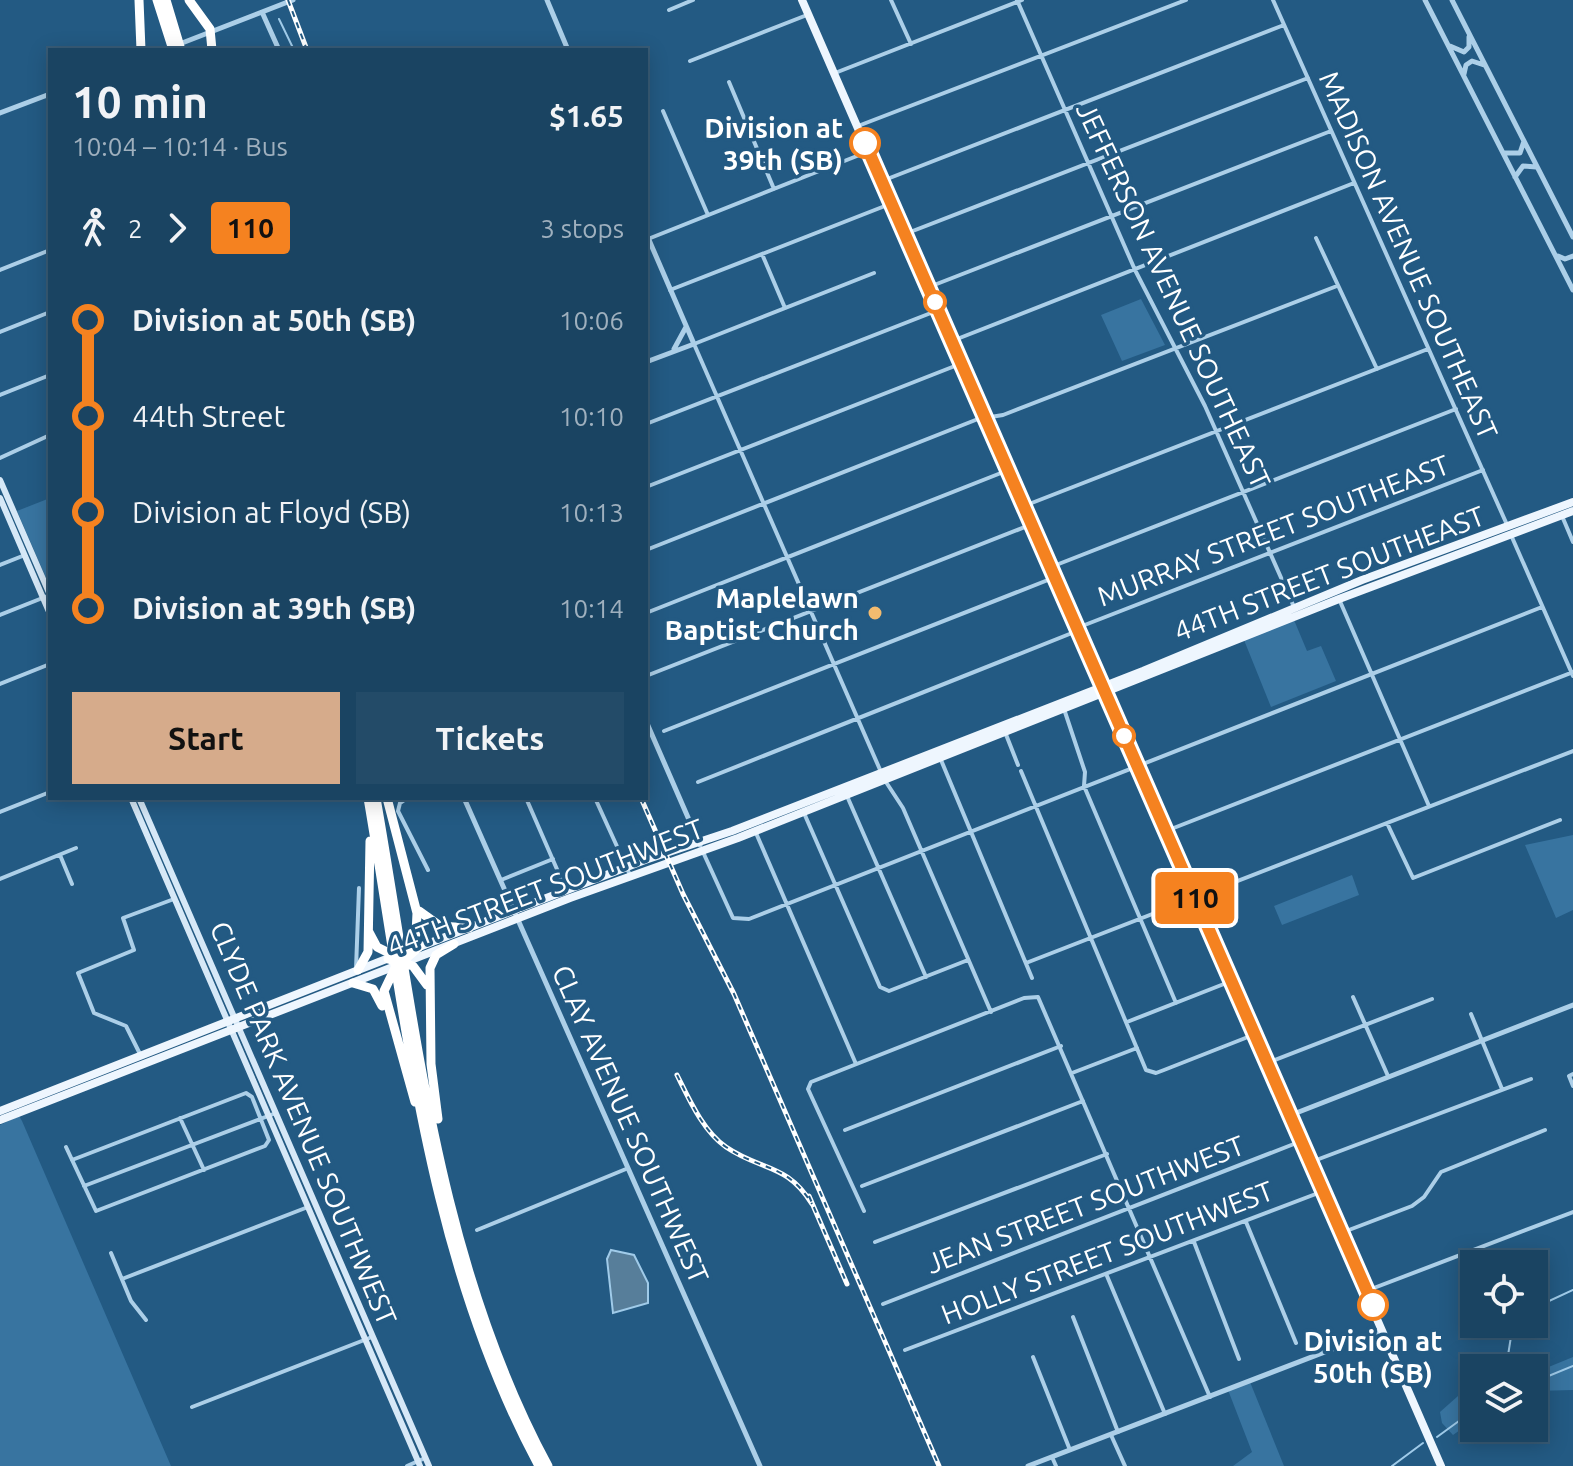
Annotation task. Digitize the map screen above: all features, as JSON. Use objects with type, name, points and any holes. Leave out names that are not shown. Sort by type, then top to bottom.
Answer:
[{"type":"highway","points":[[139,0],[141,48]]},
{"type":"highway","points":[[157,0],[172,48]]},
{"type":"highway","points":[[166,0],[180,48]]},
{"type":"highway","points":[[189,0],[210,32],[212,48]]},
{"type":"highway","points":[[357,970],[367,957],[371,853],[365,800]]},
{"type":"highway","points":[[365,800],[443,1218]]},
{"type":"highway","points":[[376,800],[445,1190],[485,1328],[514,1398],[548,1466]]},
{"type":"highway","points":[[388,800],[418,925],[384,999],[392,1029]]},
{"type":"highway","points":[[414,899],[421,914],[432,923],[469,928]]},
{"type":"highway","points":[[367,929],[375,945],[402,958],[426,980],[430,1004]]},
{"type":"highway","points":[[445,1190],[431,1064],[431,962],[454,944]]},
{"type":"highway","points":[[353,983],[375,991],[392,1029],[409,1076],[443,1218],[481,1343],[539,1466]]},
{"type":"main road","points":[[802,0],[1291,1115],[1441,1466]]},
{"type":"main road","points":[[0,480],[48,596]]},
{"type":"main road","points":[[0,498],[3,514],[48,596]]},
{"type":"main road","points":[[1562,516],[1571,505]]},
{"type":"main road","name":"44TH STREET SOUTHEAST","points":[[1103,689],[1501,539],[1510,531],[1571,505]]},
{"type":"main road","name":"44TH STREET SOUTHEAST","points":[[1103,689],[1344,587],[1562,516]]},
{"type":"main road","points":[[1339,599],[1344,587]]},
{"type":"main road","points":[[1323,606],[1327,594]]},
{"type":"main road","name":"44TH STREET SOUTHWEST","points":[[0,1120],[307,995],[353,983],[469,928],[517,914],[700,846],[837,789],[940,758],[1064,709],[1103,689]]},
{"type":"main road","name":"44TH STREET SOUTHWEST","points":[[700,846],[755,831],[804,812],[968,736],[1103,689]]},
{"type":"main road","points":[[1005,732],[1011,720]]},
{"type":"main road","points":[[982,741],[985,730]]},
{"type":"main road","points":[[962,749],[968,736]]},
{"type":"main road","points":[[821,804],[821,799],[837,789]]},
{"type":"main road","name":"CLYDE PARK AVENUE SOUTHWEST","points":[[132,800],[178,897]]},
{"type":"main road","name":"CLYDE PARK AVENUE SOUTHWEST","points":[[140,800],[328,1255],[368,1338],[421,1462],[429,1466]]},
{"type":"main road","name":"44TH STREET SOUTHWEST","points":[[233,1024],[288,1008],[337,978],[357,970],[454,944],[566,890],[628,871]]},
{"type":"main road","name":"44TH STREET SOUTHWEST","points":[[0,1111],[142,1060]]},
{"type":"main road","name":"CLYDE PARK AVENUE SOUTHWEST","points":[[268,1115],[343,1268],[368,1338]]},
{"type":"main road","points":[[328,1255],[334,1254],[343,1268]]},
{"type":"street","points":[[169,48],[293,0]]},
{"type":"street","points":[[547,0],[567,48]]},
{"type":"street","points":[[669,10],[693,0]]},
{"type":"street","points":[[891,0],[911,44]]},
{"type":"street","points":[[858,126],[1186,0]]},
{"type":"street","name":"MADISON AVENUE SOUTHEAST","points":[[1273,0],[1573,674]]},
{"type":"street","points":[[1425,0],[1573,290]]},
{"type":"street","points":[[1452,0],[1573,237]]},
{"type":"street","points":[[835,73],[1019,1]]},
{"type":"street","name":"JEFFERSON AVENUE SOUTHEAST","points":[[1019,1],[1135,270],[1216,431],[1294,607]]},
{"type":"street","points":[[262,12],[278,48]]},
{"type":"street","points":[[690,61],[809,14]]},
{"type":"street","points":[[882,181],[1284,25]]},
{"type":"street","points":[[1447,42],[1458,52],[1466,51],[1470,44],[1468,31]]},
{"type":"street","points":[[1464,77],[1468,63],[1477,61],[1485,65]]},
{"type":"street","points":[[905,234],[1308,78]]},
{"type":"street","points":[[729,82],[774,189]]},
{"type":"street","points":[[0,113],[48,95]]},
{"type":"street","points":[[663,111],[708,215]]},
{"type":"street","points":[[929,287],[1331,131]]},
{"type":"street","points":[[1503,153],[1511,156],[1520,153],[1524,141]]},
{"type":"street","points":[[648,236],[869,151]]},
{"type":"street","points":[[1515,177],[1523,166],[1537,167]]},
{"type":"street","points":[[952,341],[1354,183]]},
{"type":"street","points":[[670,290],[892,204]]},
{"type":"street","points":[[648,238],[882,776],[903,808],[991,1012]]},
{"type":"street","points":[[1316,238],[1377,369]]},
{"type":"street","points":[[0,270],[48,251]]},
{"type":"street","points":[[1554,253],[1565,259],[1573,256]]},
{"type":"street","points":[[762,254],[785,308]]},
{"type":"street","points":[[1568,281],[1573,272]]},
{"type":"street","points":[[648,361],[874,273]]},
{"type":"street","points":[[648,549],[1337,286]]},
{"type":"street","points":[[648,423],[938,310]]},
{"type":"street","points":[[0,332],[48,313]]},
{"type":"street","points":[[672,352],[686,326]]},
{"type":"street","points":[[1024,506],[1429,349]]},
{"type":"street","points":[[648,486],[962,363]]},
{"type":"street","points":[[0,395],[48,376]]},
{"type":"street","points":[[1051,567],[1456,409]]},
{"type":"street","points":[[0,458],[48,436]]},
{"type":"street","points":[[648,612],[1008,470]]},
{"type":"street","name":"MURRAY STREET SOUTHEAST","points":[[698,782],[1483,470]]},
{"type":"street","points":[[1562,516],[1573,542]]},
{"type":"street","points":[[648,675],[1032,524]]},
{"type":"street","points":[[0,565],[25,555]]},
{"type":"street","points":[[664,731],[1055,578]]},
{"type":"street","points":[[0,615],[48,596]]},
{"type":"street","points":[[1339,599],[1430,807]]},
{"type":"street","points":[[648,726],[736,920],[835,885],[1542,607]]},
{"type":"street","points":[[0,684],[48,665]]},
{"type":"street","points":[[1166,831],[1573,674]]},
{"type":"street","points":[[1064,709],[1085,772],[1084,786],[1176,1003]]},
{"type":"street","points":[[1005,732],[1018,765]]},
{"type":"street","points":[[1026,963],[1573,751]]},
{"type":"street","points":[[940,758],[1032,978]]},
{"type":"street","points":[[1021,771],[1149,1072],[1164,1070],[1255,1034]]},
{"type":"street","points":[[0,812],[48,793]]},
{"type":"street","points":[[846,794],[926,977]]},
{"type":"street","points":[[404,800],[398,811],[428,870]]},
{"type":"street","name":"CLAY AVENUE SOUTHWEST","points":[[465,800],[760,1466]]},
{"type":"street","points":[[527,800],[566,890]]},
{"type":"street","points":[[596,800],[628,871]]},
{"type":"street","points":[[804,812],[884,990],[889,991],[968,960]]},
{"type":"street","points":[[1387,823],[1412,878],[1560,820]]},
{"type":"street","points":[[755,831],[857,1064]]},
{"type":"street","points":[[0,879],[76,848]]},
{"type":"street","points":[[60,855],[72,884]]},
{"type":"street","points":[[501,880],[553,859]]},
{"type":"street","points":[[357,970],[354,960],[361,913],[359,888]]},
{"type":"street","points":[[142,1060],[126,1026],[98,1016],[91,1010],[78,973],[134,950],[123,918],[178,897]]},
{"type":"street","points":[[1127,1022],[1232,981]]},
{"type":"street","points":[[864,1211],[808,1089],[811,1082],[1030,996],[1040,998],[1210,1397]]},
{"type":"street","points":[[1353,997],[1388,1076]]},
{"type":"street","points":[[1267,1063],[1432,999]]},
{"type":"street","points":[[1291,1115],[1573,1005]]},
{"type":"street","points":[[1471,1014],[1503,1090]]},
{"type":"street","points":[[845,1130],[1061,1046]]},
{"type":"street","points":[[1072,1073],[1137,1048]]},
{"type":"street","points":[[1571,1075],[1573,1086]]},
{"type":"street","points":[[1311,1162],[1531,1079]]},
{"type":"street","points":[[66,1147],[72,1160],[84,1186],[96,1211],[268,1144],[268,1115],[248,1093],[72,1160]]},
{"type":"street","points":[[862,1186],[1083,1101]]},
{"type":"street","points":[[84,1186],[268,1115]]},
{"type":"street","points":[[180,1118],[204,1170]]},
{"type":"street","points":[[1341,1233],[1412,1206],[1424,1197],[1441,1172],[1545,1130]]},
{"type":"street","name":"JEAN STREET SOUTHWEST","points":[[883,1304],[1301,1141]]},
{"type":"street","points":[[875,1242],[1107,1154]]},
{"type":"street","points":[[477,1230],[626,1169]]},
{"type":"street","name":"HOLLY STREET SOUTHWEST","points":[[905,1350],[1096,1276],[1107,1276],[1323,1191]]},
{"type":"street","points":[[122,1279],[308,1207]]},
{"type":"street","points":[[1366,1291],[1573,1212]]},
{"type":"street","points":[[1246,1222],[1296,1343]]},
{"type":"street","points":[[1194,1242],[1239,1359]]},
{"type":"street","points":[[111,1253],[136,1310],[146,1320]]},
{"type":"street","points":[[1107,1276],[1165,1414]]},
{"type":"street","points":[[1073,1317],[1125,1466]]},
{"type":"street","points":[[1028,1466],[1383,1330]]},
{"type":"street","points":[[192,1407],[368,1338]]},
{"type":"street","points":[[1033,1357],[1070,1450]]},
{"type":"street","points":[[1052,1457],[1056,1466]]},
{"type":"street","points":[[407,1466],[421,1462]]},
{"type":"shaded area","points":[[1141,299],[1165,345],[1122,361],[1101,315]]},
{"type":"shaded area","points":[[48,499],[48,582],[17,511]]},
{"type":"shaded area","points":[[1294,620],[1307,651],[1321,646],[1336,681],[1271,707],[1244,640]]},
{"type":"shaded area","points":[[1573,835],[1573,910],[1556,918],[1525,845]]},
{"type":"shaded area","points":[[1352,875],[1359,895],[1282,925],[1274,906]]},
{"type":"shaded area","points":[[19,1116],[171,1466],[0,1466],[0,1125]]},
{"type":"shaded area","points":[[611,1250],[634,1255],[648,1283],[648,1303],[613,1313],[607,1259]]},
{"type":"shaded area","points":[[1573,1357],[1573,1390],[1548,1391],[1548,1367]]},
{"type":"shaded area","points":[[1250,1382],[1284,1466],[1233,1466],[1252,1452],[1228,1390]]},
{"type":"shaded area","points":[[1458,1396],[1460,1430],[1453,1435],[1442,1423],[1440,1412]]},
{"type":"waterway","points":[[279,19],[293,48]]},
{"type":"waterway","points":[[1548,1302],[1573,1290]]},
{"type":"waterway","points":[[1508,1354],[1511,1338]]},
{"type":"waterway","points":[[1548,1376],[1573,1366]]},
{"type":"waterway","points":[[1437,1437],[1460,1420]]},
{"type":"waterway","points":[[1392,1466],[1423,1443]]},
{"type":"railway","points":[[288,0],[306,48]]},
{"type":"railway","points":[[642,800],[683,894],[734,994],[939,1466]]},
{"type":"railway","points":[[677,1075],[697,1114],[718,1140],[739,1155],[783,1174],[803,1191],[812,1204]]},
{"type":"railway","points":[[809,1196],[847,1284]]},
{"type":"bus line","name":"110","points":[[865,143],[1373,1305]]},
{"type":"place","name":"Division at 39th (SB)","points":[[865,143]]},
{"type":"place","name":"Maplelawn Baptist Church","points":[[875,613]]},
{"type":"place","name":"Division at 50th (SB)","points":[[1373,1305]]}]
